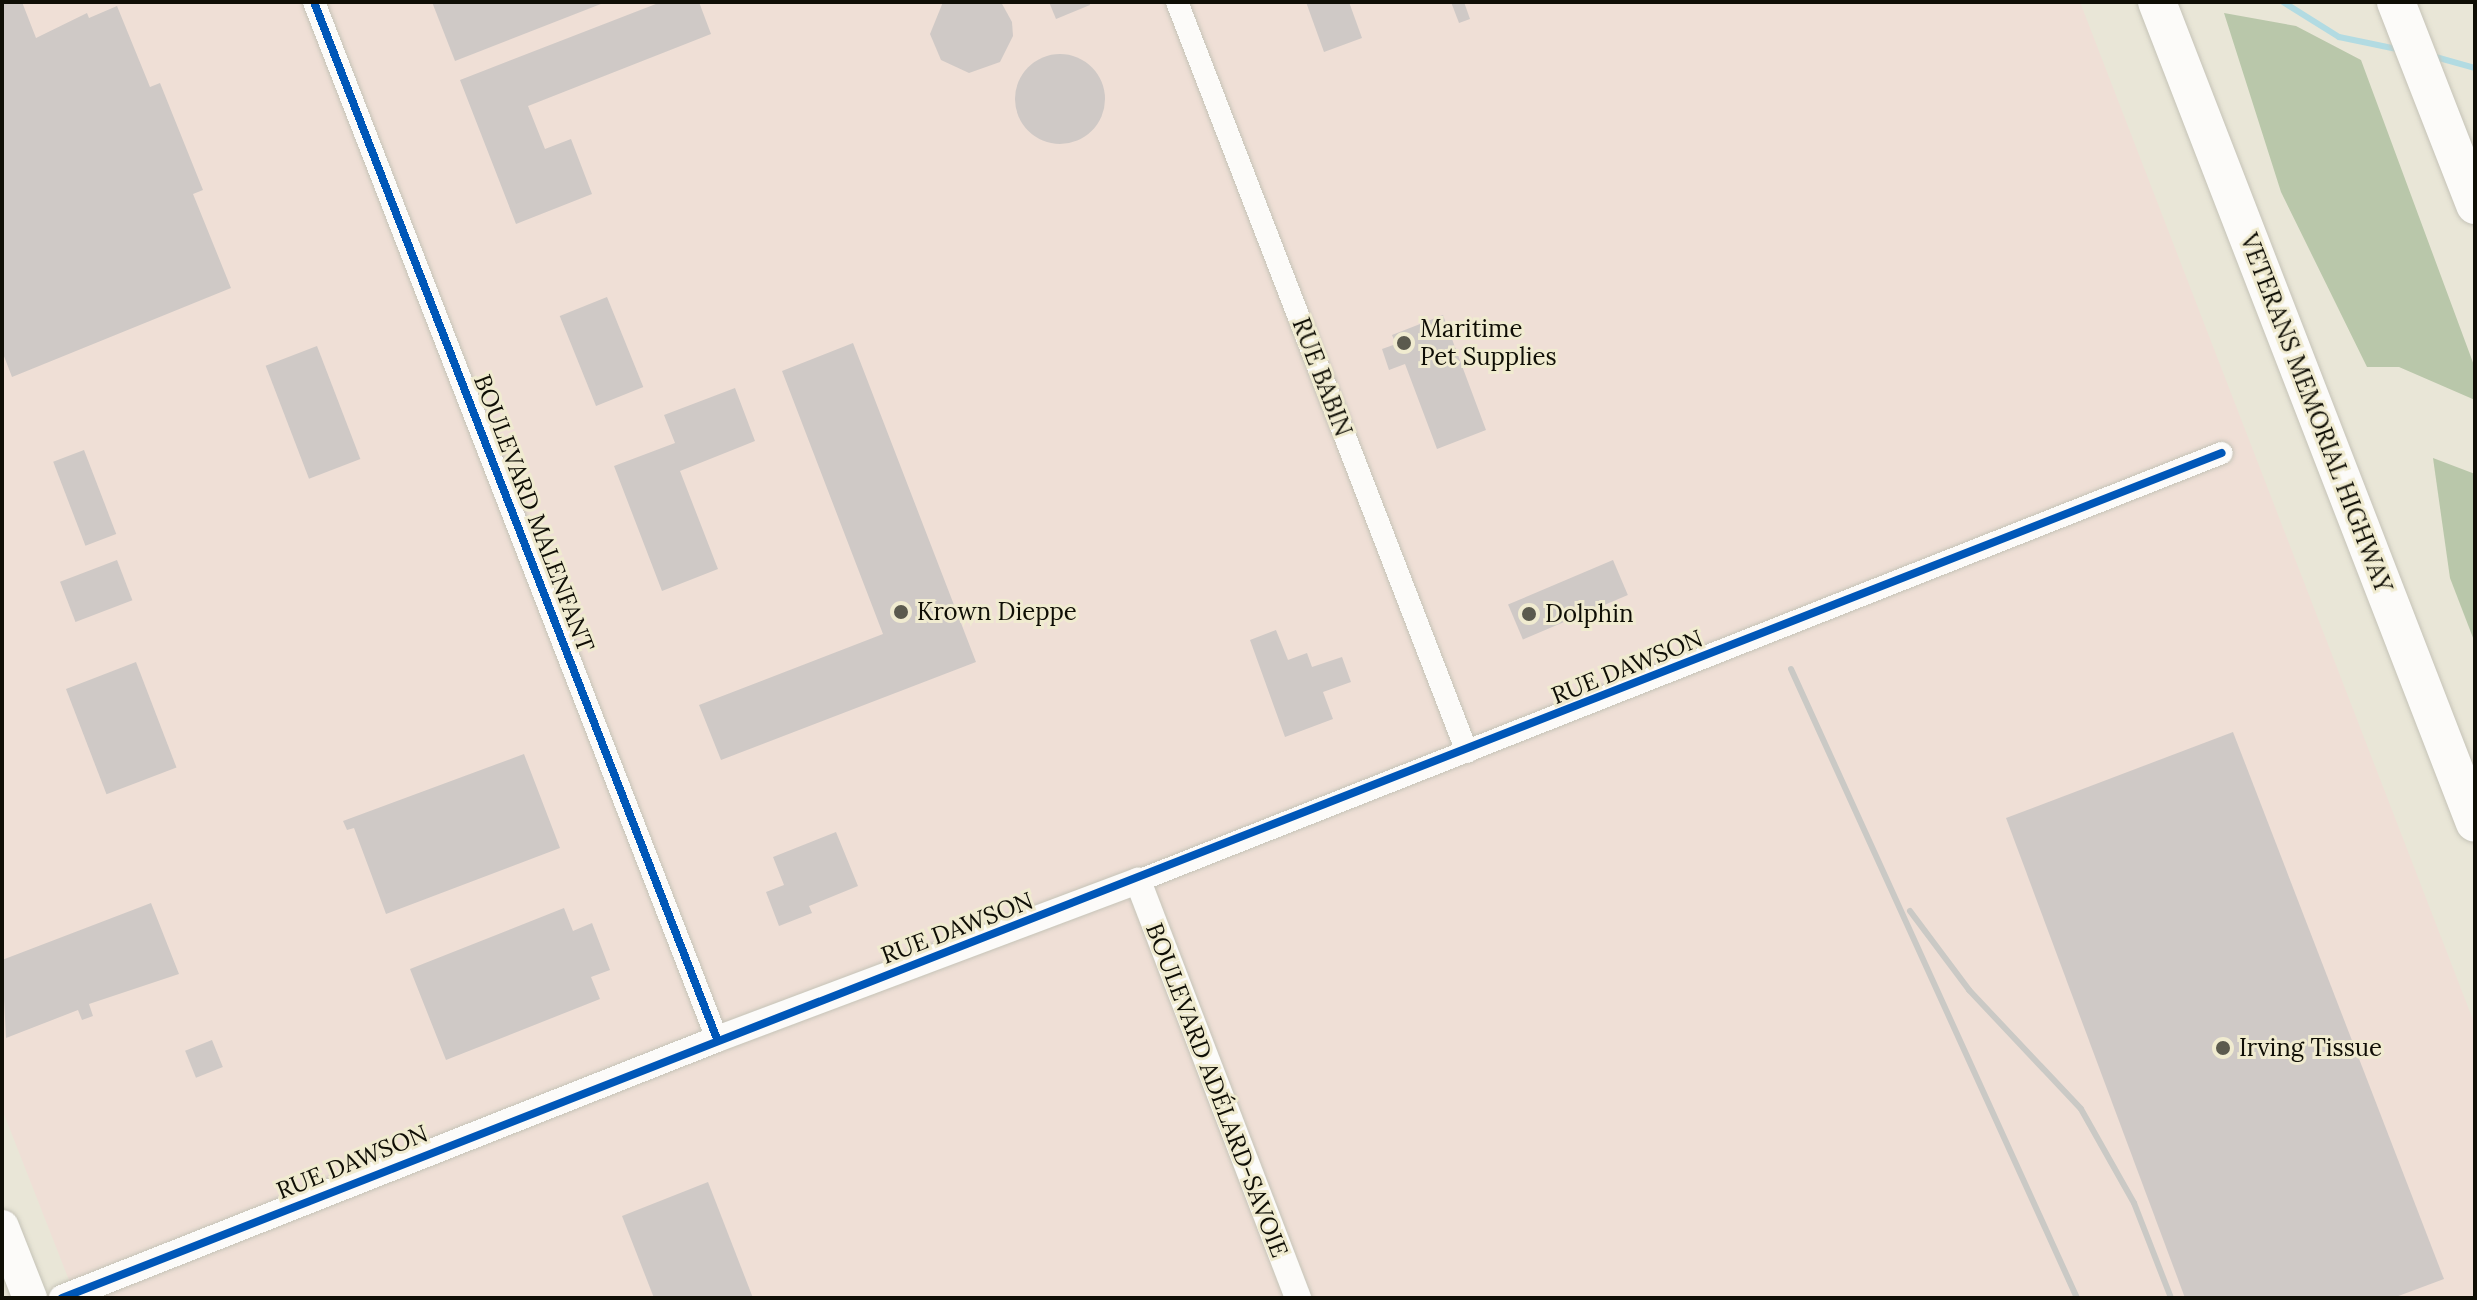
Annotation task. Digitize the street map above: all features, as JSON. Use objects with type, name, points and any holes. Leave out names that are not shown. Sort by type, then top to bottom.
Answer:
[{"type":"highway","name":"VETERANS MEMORIAL HIGHWAY","points":[[2157,2],[2475,823]]},
{"type":"highway","points":[[2396,2],[2475,205]]},
{"type":"main road","points":[[2,1227],[30,1298]]},
{"type":"street","name":"BOULEVARD MALENFANT","points":[[314,2],[717,1039]]},
{"type":"street","name":"RUE BABIN","points":[[1177,2],[1467,752]]},
{"type":"street","name":"RUE DAWSON","points":[[62,1298],[717,1039],[1138,881],[2222,453]]},
{"type":"street","name":"BOULEVARD ADÉLARD-SAVOIE","points":[[1138,881],[1298,1298]]},
{"type":"shaded area","points":[[2,2],[2080,2],[2475,1025],[2475,1298],[76,1298],[2,1109]]},
{"type":"green space","points":[[2224,13],[2296,26],[2361,60],[2475,368],[2475,400],[2399,367],[2367,367],[2281,192]]},
{"type":"green space","points":[[2433,458],[2475,474],[2475,643],[2450,578]]},
{"type":"building","points":[[2,2],[22,2],[36,38],[87,13],[89,18],[117,6],[150,87],[160,83],[203,190],[193,194],[231,288],[12,377],[2,351]]},
{"type":"building","points":[[432,2],[606,2],[455,61]]},
{"type":"building","points":[[661,2],[699,2],[711,34],[528,106],[545,149],[571,139],[592,194],[516,224],[460,80]]},
{"type":"building","points":[[943,2],[1001,2],[1012,22],[1013,36],[1000,62],[969,73],[941,60],[930,34]]},
{"type":"building","points":[[1049,2],[1089,2],[1090,5],[1056,19]]},
{"type":"building","points":[[1306,2],[1349,2],[1362,38],[1324,52]]},
{"type":"building","points":[[1451,2],[1464,2],[1470,19],[1459,23]]},
{"type":"building","points":[[1060,54],[1077,57],[1092,67],[1102,82],[1105,99],[1102,116],[1092,131],[1077,141],[1060,144],[1043,141],[1028,131],[1018,116],[1015,99],[1018,82],[1028,67],[1043,57]]},
{"type":"building","points":[[607,297],[643,387],[596,406],[560,316]]},
{"type":"building","points":[[1443,315],[1486,430],[1437,449],[1405,364],[1389,370],[1382,349],[1396,344],[1392,335]]},
{"type":"building","points":[[853,343],[976,662],[721,760],[699,705],[883,634],[782,371]]},
{"type":"building","points":[[317,346],[360,459],[309,479],[266,366]]},
{"type":"building","points":[[735,388],[755,441],[680,471],[718,569],[662,591],[614,466],[675,443],[664,415]]},
{"type":"building","points":[[84,450],[116,534],[85,546],[53,462]]},
{"type":"building","points":[[117,560],[132,600],[75,622],[60,582]]},
{"type":"building","points":[[1613,560],[1628,595],[1523,640],[1508,605]]},
{"type":"building","points":[[1276,630],[1288,660],[1307,653],[1312,667],[1342,657],[1351,682],[1323,692],[1333,719],[1285,737],[1250,640]]},
{"type":"building","points":[[136,662],[176,767],[106,794],[66,689]]},
{"type":"building","name":"Irving Tissue","points":[[2233,732],[2444,1279],[2393,1298],[2185,1298],[2006,818]]},
{"type":"building","points":[[524,754],[560,848],[386,914],[354,828],[347,830],[343,821]]},
{"type":"building","points":[[836,832],[858,886],[809,906],[812,913],[779,926],[766,892],[784,885],[773,857]]},
{"type":"building","points":[[151,903],[179,974],[89,1004],[93,1016],[82,1020],[78,1010],[6,1038],[2,960]]},
{"type":"building","points":[[564,908],[573,931],[592,923],[610,970],[591,977],[600,999],[446,1060],[410,969]]},
{"type":"building","points":[[212,1040],[223,1067],[196,1078],[185,1051]]},
{"type":"building","points":[[708,1182],[753,1298],[654,1298],[622,1216]]},
{"type":"waterway","points":[[2283,2],[2339,37],[2402,50]]},
{"type":"waterway","points":[[2432,56],[2475,68]]},
{"type":"railway","points":[[1791,669],[2077,1298]]},
{"type":"railway","points":[[1910,911],[1969,990],[2081,1109],[2134,1203],[2171,1298]]},
{"type":"cycle path","points":[[314,2],[717,1039]]},
{"type":"cycle path","points":[[62,1298],[2222,453]]},
{"type":"place","name":"Maritime Pet Supplies","points":[[1404,343]]},
{"type":"place","name":"Krown Dieppe","points":[[901,612]]},
{"type":"place","name":"Dolphin","points":[[1529,614]]},
{"type":"place","name":"Irving Tissue","points":[[2223,1048]]}]
